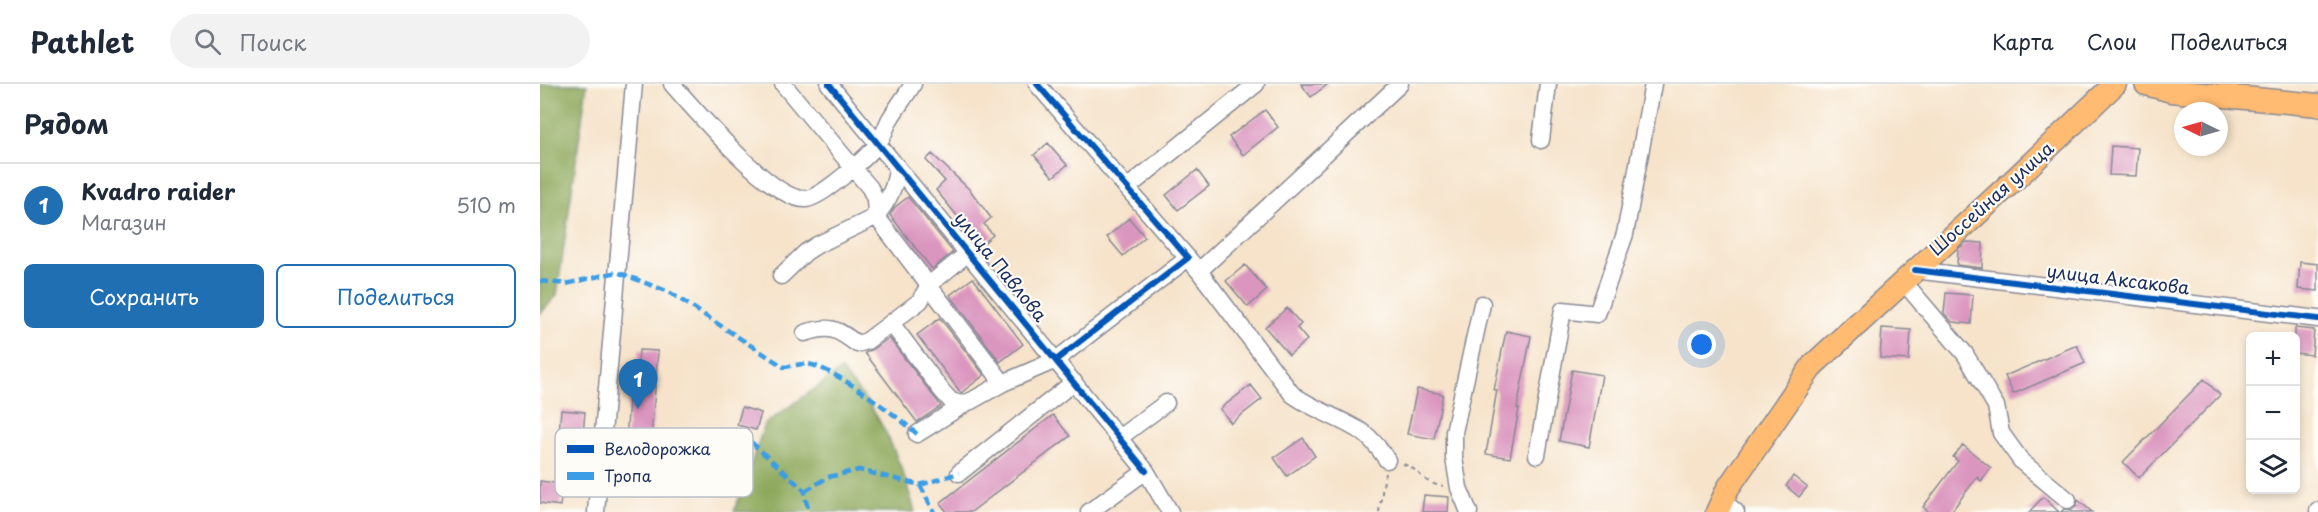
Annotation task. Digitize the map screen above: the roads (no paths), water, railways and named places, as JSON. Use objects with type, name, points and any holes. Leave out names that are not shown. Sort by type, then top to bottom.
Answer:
[{"type":"main road","name":"Шоссейная улица","points":[[1725,508],[1728,488],[1813,365],[2115,84]]},
{"type":"main road","points":[[2146,84],[2171,91],[2318,105]]},
{"type":"street","points":[[603,428],[634,84]]},
{"type":"street","points":[[672,84],[701,118],[758,174],[792,196],[806,199],[822,193],[878,143],[913,84]]},
{"type":"street","points":[[783,84],[870,188],[875,199],[876,216],[1003,383]]},
{"type":"street","name":"улица Павлова","points":[[830,84],[1146,471],[1170,512]]},
{"type":"street","points":[[1037,84],[1194,265],[1292,394],[1308,405],[1364,433],[1387,460]]},
{"type":"street","points":[[1127,188],[1256,84]]},
{"type":"street","points":[[916,434],[1003,383],[1056,360],[1194,265],[1400,84]]},
{"type":"street","points":[[1541,140],[1548,84]]},
{"type":"street","points":[[1537,455],[1563,310],[1597,314],[1624,234],[1653,84]]},
{"type":"street","points":[[782,276],[817,244],[861,226],[876,216],[891,193],[896,181],[897,166]]},
{"type":"street","points":[[805,333],[824,327],[842,332],[856,344],[862,344],[920,301],[929,285],[968,253]]},
{"type":"street","points":[[1909,275],[1965,354],[1996,406],[2001,433],[2022,462],[2068,500]]},
{"type":"street","name":"улица Аксакова","points":[[1909,275],[2318,319]]},
{"type":"street","points":[[1469,512],[1459,488],[1454,458],[1455,432],[1482,304]]},
{"type":"street","points":[[891,323],[951,401],[961,404],[968,402]]},
{"type":"street","points":[[959,473],[1074,382]]},
{"type":"street","points":[[1119,438],[1166,403]]},
{"type":"street","points":[[1089,512],[1146,471]]},
{"type":"street","points":[[596,512],[597,497]]},
{"type":"place","name":"Kvadro raider","points":[[638,409]]}]
